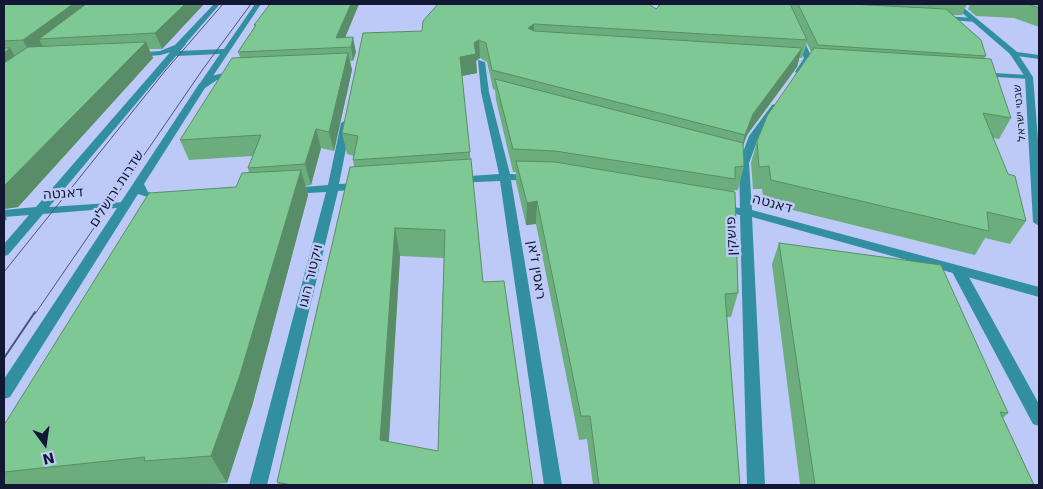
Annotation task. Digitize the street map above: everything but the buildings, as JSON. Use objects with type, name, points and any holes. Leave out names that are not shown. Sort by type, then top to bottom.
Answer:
[{"type":"street","points":[[4,252],[217,4]]},
{"type":"street","name":"שדרות ירושלים","points":[[4,392],[202,86],[258,4]]},
{"type":"street","points":[[956,4],[965,5]]},
{"type":"street","name":"שבטי ישראל","points":[[956,4],[1012,53],[1029,77],[1039,222]]},
{"type":"street","points":[[931,18],[975,20]]},
{"type":"street","points":[[790,84],[808,58],[791,22]]},
{"type":"street","points":[[128,56],[161,53],[182,44]]},
{"type":"street","points":[[174,54],[226,51]]},
{"type":"street","points":[[1012,53],[1039,57]]},
{"type":"street","name":"ראסין ז'אן","points":[[481,62],[490,94],[505,177],[553,485]]},
{"type":"street","points":[[202,86],[222,75],[247,70]]},
{"type":"street","points":[[966,73],[1029,77]]},
{"type":"street","name":"פושקין","points":[[756,485],[746,212],[739,162],[754,136],[780,99]]},
{"type":"street","name":"ויקטור הוגו","points":[[258,485],[333,188],[348,112]]},
{"type":"street","points":[[438,181],[505,177],[544,179]]},
{"type":"street","points":[[139,184],[139,190],[150,197],[176,199]]},
{"type":"street","points":[[274,192],[371,185]]},
{"type":"street","name":"דאנטה","points":[[4,213],[125,204]]},
{"type":"street","name":"דאנטה","points":[[708,206],[746,212],[1039,292]]},
{"type":"street","points":[[958,270],[1039,419]]},
{"type":"tram line","points":[[4,272],[165,71],[223,4]]},
{"type":"tram line","points":[[35,314],[203,69],[251,4]]},
{"type":"tram line","points":[[4,358],[35,312]]}]
